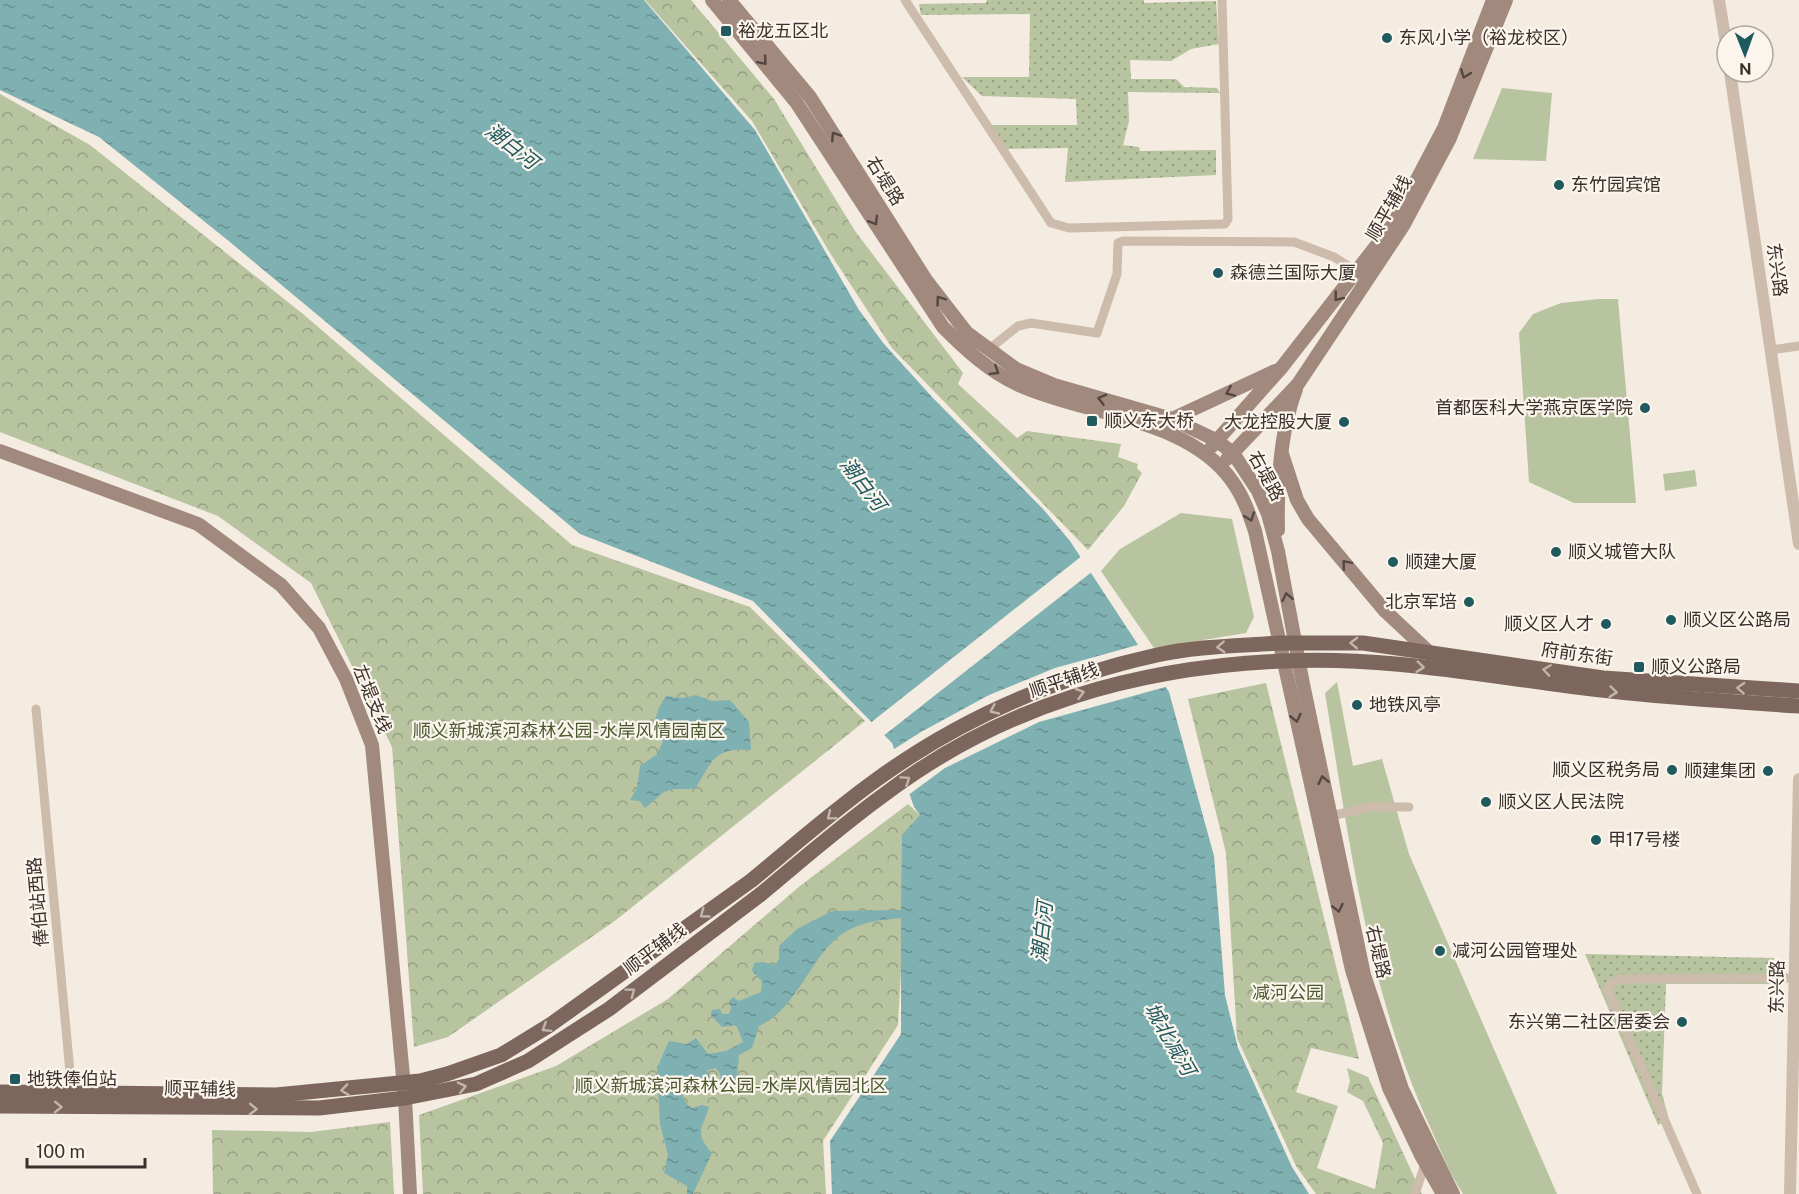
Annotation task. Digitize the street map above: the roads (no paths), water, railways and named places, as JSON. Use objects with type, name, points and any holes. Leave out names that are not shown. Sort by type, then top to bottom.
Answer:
[{"type":"main road","name":"右堤路","points":[[712,0],[796,102],[943,327],[965,349],[1017,385],[1189,442],[1220,468],[1245,502],[1255,531],[1280,644],[1291,660],[1331,816],[1354,934],[1375,1014],[1402,1089],[1454,1194]]},
{"type":"main road","name":"右堤路","points":[[729,0],[810,97],[950,313],[988,350],[1016,369],[1054,385],[1173,419],[1215,440],[1233,453],[1258,491],[1268,514],[1278,551],[1296,643],[1291,660],[1354,979],[1389,1088],[1425,1164],[1443,1194]]},
{"type":"main road","name":"顺平辅线","points":[[1220,468],[1298,384],[1394,223],[1444,128],[1493,0]]},
{"type":"main road","name":"顺平辅线","points":[[1205,455],[1215,440],[1363,275],[1403,226],[1449,140],[1506,0]]},
{"type":"main road","points":[[1173,419],[1282,367]]},
{"type":"main road","points":[[1278,551],[1277,506],[1282,454],[1286,422],[1298,384]]},
{"type":"main road","name":"左堤支线","points":[[0,451],[198,524],[281,585],[319,628],[346,679],[372,745],[405,1098],[410,1194]]},
{"type":"main road","points":[[1282,454],[1297,500],[1308,519],[1385,611],[1429,652]]},
{"type":"main road","name":"府前东街","points":[[1280,644],[1363,643],[1621,680],[1799,691]]},
{"type":"main road","name":"顺平辅线","points":[[0,1092],[276,1095],[403,1082],[447,1074],[501,1055],[550,1025],[752,880],[876,780],[965,724],[1067,680],[1157,655],[1211,648],[1280,644]]},
{"type":"main road","name":"顺平辅线","points":[[0,1106],[319,1108],[405,1098],[476,1084],[528,1061],[609,1009],[761,894],[885,793],[923,768],[1005,722],[1061,699],[1114,683],[1213,665],[1291,660]]},
{"type":"main road","name":"府前东街","points":[[1291,660],[1398,665],[1637,694],[1799,706]]},
{"type":"street","points":[[904,0],[1051,223],[1069,228],[1225,224],[1228,219],[1222,0]]},
{"type":"street","points":[[1719,0],[1723,24]]},
{"type":"street","name":"东兴路","points":[[1732,84],[1799,544]]},
{"type":"street","points":[[988,350],[1018,326],[1031,323],[1097,333],[1117,274],[1118,243],[1123,241],[1293,242],[1334,257],[1363,275]]},
{"type":"street","points":[[1771,350],[1799,346]]},
{"type":"street","name":"俸伯站西路","points":[[36,709],[72,1093]]},
{"type":"street","name":"东兴路","points":[[1788,1194],[1796,1109],[1799,779]]},
{"type":"street","points":[[1331,816],[1370,807],[1409,807]]},
{"type":"street","points":[[1697,1194],[1608,990],[1611,983],[1621,979],[1797,978]]},
{"type":"street","points":[[1415,1194],[1425,1164]]},
{"type":"water","points":[[0,0],[644,0],[755,130],[859,310],[884,344],[933,398],[1043,509],[1070,541],[1169,692],[1214,856],[1225,995],[1238,1048],[1292,1167],[1309,1194],[832,1194],[830,1141],[901,1034],[901,918],[863,924],[842,934],[830,944],[784,1007],[773,1018],[759,1026],[752,1048],[739,1055],[737,1077],[751,1083],[749,1088],[725,1086],[718,1083],[721,1076],[716,1068],[707,1070],[711,1081],[701,1086],[683,1087],[682,1093],[689,1106],[692,1108],[702,1105],[709,1107],[701,1135],[712,1153],[693,1194],[687,1194],[687,1186],[664,1173],[668,1155],[660,1124],[657,1068],[669,1041],[687,1044],[696,1038],[708,1054],[726,1051],[743,1042],[736,1025],[722,1027],[711,1015],[712,1010],[720,1009],[722,1014],[729,1014],[731,1008],[729,1001],[733,997],[739,1001],[761,992],[762,981],[752,971],[754,963],[763,962],[775,965],[779,959],[779,946],[797,929],[832,911],[901,910],[902,835],[920,815],[914,807],[892,743],[753,601],[580,534],[230,242],[99,137],[0,90]]},
{"type":"water","points":[[696,695],[712,701],[730,700],[749,722],[751,750],[729,751],[721,754],[711,763],[695,789],[673,789],[664,792],[645,808],[640,801],[630,800],[637,788],[640,766],[656,755],[663,742],[651,728],[663,700],[666,696],[683,698]]},
{"type":"place","name":"裕龙五区北","points":[[726,31]]},
{"type":"place","name":"东风小学（裕龙校区）","points":[[1387,38]]},
{"type":"place","name":"东竹园宾馆","points":[[1559,185]]},
{"type":"place","name":"森德兰国际大厦","points":[[1218,273]]},
{"type":"place","name":"首都医科大学燕京医学院","points":[[1645,408]]},
{"type":"place","name":"顺义东大桥","points":[[1092,421]]},
{"type":"place","name":"大龙控股大厦","points":[[1344,422]]},
{"type":"place","name":"顺义城管大队","points":[[1556,552]]},
{"type":"place","name":"顺建大厦","points":[[1393,562]]},
{"type":"place","name":"北京军培","points":[[1469,602]]},
{"type":"place","name":"顺义区公路局","points":[[1671,620]]},
{"type":"place","name":"顺义区人才","points":[[1606,624]]},
{"type":"place","name":"顺义公路局","points":[[1639,667]]},
{"type":"place","name":"地铁风亭","points":[[1357,705]]},
{"type":"place","name":"顺义区税务局","points":[[1672,770]]},
{"type":"place","name":"顺建集团","points":[[1768,771]]},
{"type":"place","name":"顺义区人民法院","points":[[1486,802]]},
{"type":"place","name":"甲17号楼","points":[[1596,840]]},
{"type":"place","name":"减河公园管理处","points":[[1440,951]]},
{"type":"place","name":"东兴第二社区居委会","points":[[1682,1022]]},
{"type":"place","name":"地铁俸伯站","points":[[15,1079]]},
{"type":"water label","name":"潮白河","points":[[512,146]]},
{"type":"water label","name":"潮白河","points":[[863,484]]},
{"type":"water label","name":"潮白河","points":[[1042,932]]},
{"type":"water label","name":"城北减河","points":[[1170,1039]]},
{"type":"park label","name":"顺义新城滨河森林公园-水岸风情园南区","points":[[569,731]]},
{"type":"park label","name":"减河公园","points":[[1288,993]]},
{"type":"park label","name":"顺义新城滨河森林公园-水岸风情园北区","points":[[731,1086]]}]
